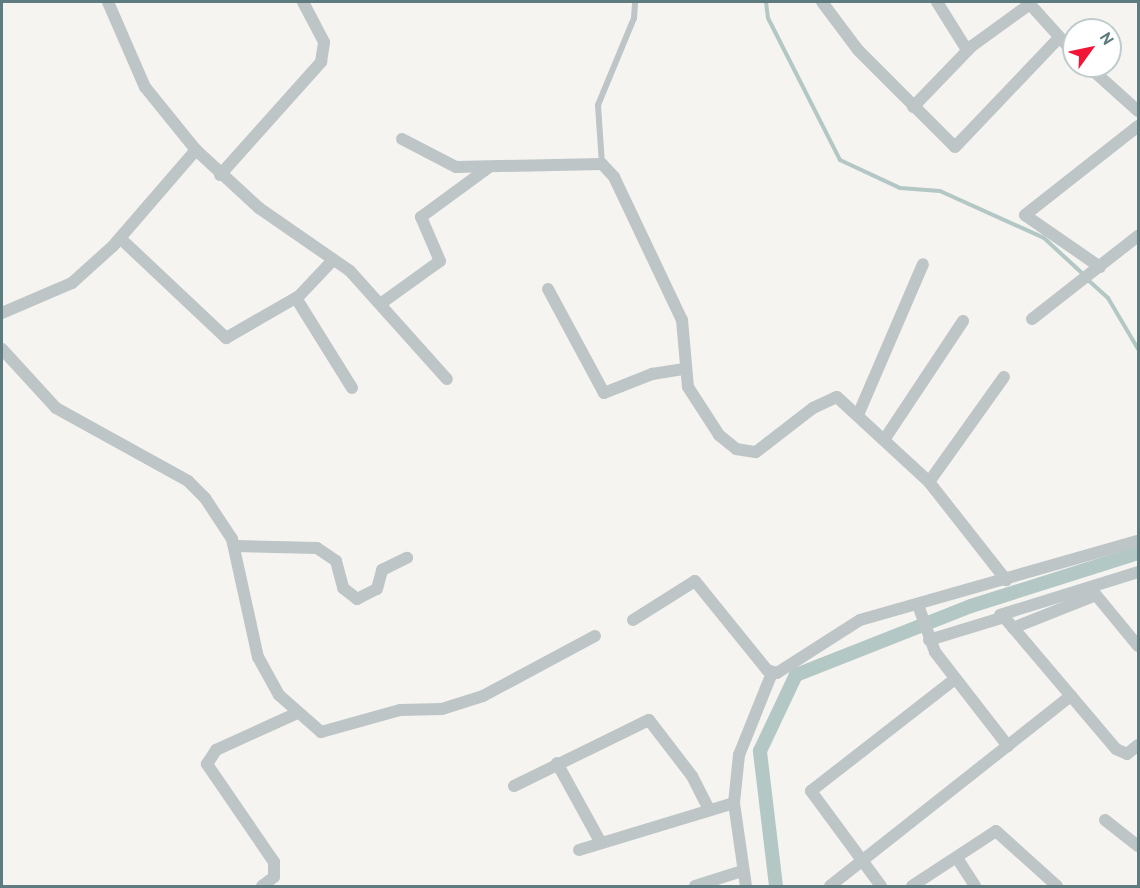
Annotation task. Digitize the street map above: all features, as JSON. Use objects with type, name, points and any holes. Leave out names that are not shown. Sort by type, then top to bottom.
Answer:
[{"type":"street","points":[[108,2],[145,87],[196,150],[220,175],[333,260],[383,302],[447,379]]},
{"type":"street","points":[[220,175],[321,62],[324,42],[303,2]]},
{"type":"street","points":[[822,2],[858,50],[952,146],[959,145],[1058,39]]},
{"type":"street","points":[[937,2],[967,50]]},
{"type":"street","points":[[913,107],[967,50],[1029,3],[1062,42]]},
{"type":"street","points":[[1101,78],[1138,111]]},
{"type":"street","points":[[1097,269],[1025,215],[1138,126]]},
{"type":"street","points":[[402,139],[447,165],[488,168],[602,164],[614,177],[682,320],[685,369],[692,397],[719,435],[745,452],[761,450],[832,398],[858,415],[928,482],[1006,580]]},
{"type":"street","points":[[2,312],[59,292],[120,238],[196,150]]},
{"type":"street","points":[[383,302],[440,261],[420,217],[488,168]]},
{"type":"street","points":[[1032,319],[1138,236]]},
{"type":"street","points":[[120,238],[226,338],[296,298],[333,260]]},
{"type":"street","points":[[858,415],[923,264]]},
{"type":"street","points":[[548,289],[604,393],[685,369]]},
{"type":"street","points":[[296,298],[352,387]]},
{"type":"street","points":[[884,440],[963,321]]},
{"type":"street","points":[[2,349],[56,408],[188,481],[205,498],[234,546],[254,647],[279,695],[295,714],[330,733],[400,710],[453,706],[483,696],[594,636]]},
{"type":"street","points":[[928,482],[1004,377]]},
{"type":"street","points":[[746,886],[742,872],[734,802],[739,755],[772,673],[860,620],[919,610],[1006,580],[1138,541]]},
{"type":"street","points":[[234,546],[318,548],[336,561],[343,588],[357,599],[377,589],[382,570],[406,558]]},
{"type":"street","points":[[927,637],[1138,572]]},
{"type":"street","points":[[633,620],[695,581],[772,673]]},
{"type":"street","points":[[1013,628],[1096,595],[1136,641]]},
{"type":"street","points":[[919,610],[927,637],[955,680],[1008,746]]},
{"type":"street","points":[[1000,615],[1116,749],[1127,754],[1138,745]]},
{"type":"street","points":[[881,886],[860,862],[811,790],[955,680]]},
{"type":"street","points":[[830,886],[1071,696]]},
{"type":"street","points":[[262,886],[274,877],[274,862],[207,764],[216,750],[295,714]]},
{"type":"street","points":[[514,786],[649,720],[692,776],[709,809]]},
{"type":"street","points":[[557,763],[601,843]]},
{"type":"street","points":[[579,850],[734,802]]},
{"type":"street","points":[[1105,820],[1138,846]]},
{"type":"street","points":[[912,886],[996,831],[1057,886]]},
{"type":"street","points":[[957,858],[975,886]]},
{"type":"street","points":[[695,886],[742,872]]},
{"type":"lane","points":[[602,164],[598,105],[634,18],[635,2]]},
{"type":"waterway","points":[[766,2],[768,18],[840,160],[900,188],[940,191],[1044,238],[1083,274]]},
{"type":"waterway","points":[[1088,280],[1108,298],[1138,349]]},
{"type":"waterway","points":[[776,886],[760,751],[796,675],[971,606],[1138,553]]}]
